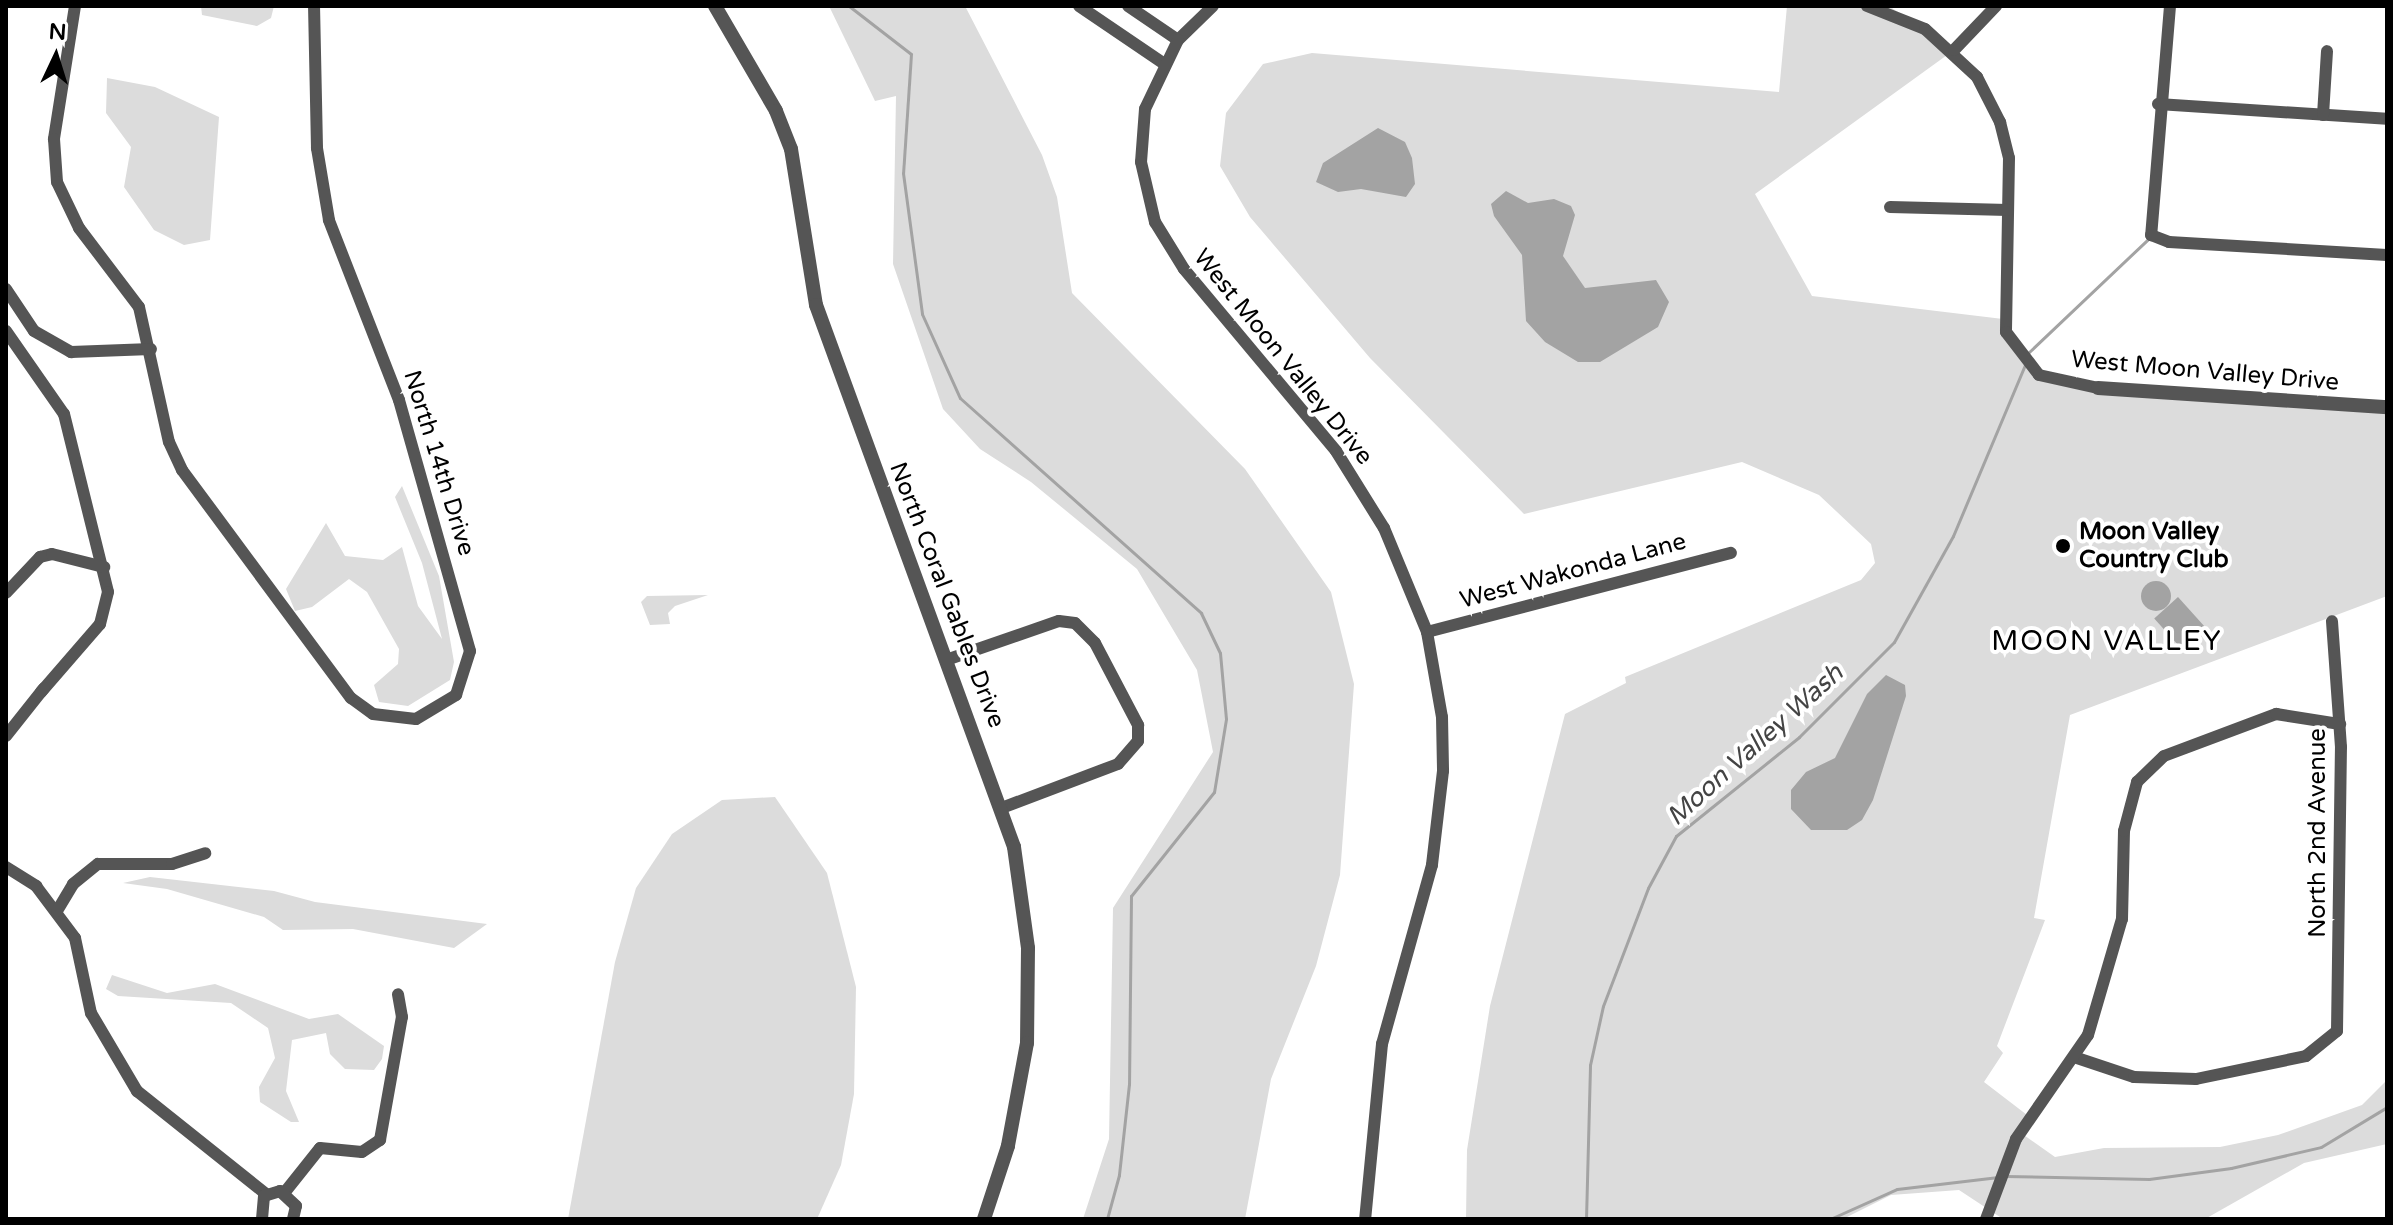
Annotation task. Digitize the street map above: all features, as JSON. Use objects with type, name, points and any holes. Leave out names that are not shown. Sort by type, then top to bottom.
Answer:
[{"type":"street","name":"North 14th Drive","points":[[75,6],[54,139],[57,182],[79,228],[131,293],[151,349],[160,410],[182,470],[351,698],[373,714],[393,720],[430,715],[463,684],[470,651],[399,400],[325,203],[317,148],[314,6]]},
{"type":"street","name":"North Coral Gables Drive","points":[[715,6],[791,149],[816,305],[1004,807],[1022,893],[1029,995],[1020,1094],[984,1219]]},
{"type":"street","points":[[1079,6],[1163,63]]},
{"type":"street","points":[[1128,6],[1178,40]]},
{"type":"street","name":"West Moon Valley Drive","points":[[1213,6],[1178,40],[1163,63],[1141,137],[1144,190],[1155,222],[1184,269],[1336,451],[1384,528],[1427,632],[1442,717],[1439,817],[1382,1044],[1365,1219]]},
{"type":"street","name":"West Moon Valley Drive","points":[[1867,6],[1925,29],[1954,50],[1977,77],[2000,122],[2009,158],[2006,332],[2039,375],[2098,388],[2387,407]]},
{"type":"street","points":[[1954,50],[1996,6]]},
{"type":"street","points":[[2170,6],[2158,104],[2151,235],[2169,242],[2387,255]]},
{"type":"street","points":[[2323,115],[2327,51]]},
{"type":"street","points":[[2158,104],[2387,119]]},
{"type":"street","points":[[1890,207],[2008,210]]},
{"type":"street","points":[[7,294],[34,331],[71,352],[151,349]]},
{"type":"street","points":[[6,331],[64,414],[104,567],[106,612],[93,633],[6,736]]},
{"type":"street","name":"West Wakonda Lane","points":[[1427,632],[1731,553]]},
{"type":"street","points":[[6,593],[40,557],[52,554],[104,567]]},
{"type":"street","points":[[949,659],[1059,621],[1075,623],[1095,643],[1138,725],[1138,741],[1118,764],[1004,807]]},
{"type":"street","name":"North 2nd Avenue","points":[[2077,1058],[2134,1077],[2196,1079],[2292,1061],[2330,1041],[2342,1003],[2340,724],[2332,621]]},
{"type":"street","points":[[1986,1219],[2006,1162],[2077,1058],[2122,919],[2124,831],[2137,782],[2164,756],[2276,714],[2340,724]]},
{"type":"street","points":[[57,911],[73,884],[98,864],[172,864],[205,853]]},
{"type":"street","points":[[6,867],[36,886],[75,938],[91,1013],[120,1068],[156,1109],[266,1194],[285,1192],[320,1148],[362,1152],[380,1140],[402,1017],[398,994]]},
{"type":"street","points":[[285,1192],[296,1206],[293,1219]]},
{"type":"street","points":[[260,1218],[266,1194]]},
{"type":"shaded area","points":[[201,6],[274,6],[271,18],[257,26],[202,15]]},
{"type":"shaded area","points":[[829,6],[965,6],[1042,155],[1057,197],[1072,293],[1245,469],[1331,592],[1354,684],[1340,875],[1316,966],[1271,1079],[1245,1219],[1083,1219],[1109,1139],[1113,908],[1213,752],[1197,670],[1137,569],[1031,482],[980,449],[943,409],[893,264],[896,96],[875,101]]},
{"type":"shaded area","name":"Moon Valley Country Club","points":[[1787,6],[1889,6],[1954,50],[1755,194],[1812,296],[2003,319],[2019,357],[2063,383],[2387,407],[2387,596],[2070,715],[2034,918],[2045,920],[1997,1046],[2003,1053],[1984,1082],[2031,1118],[2021,1133],[2055,1157],[2104,1148],[2220,1147],[2278,1135],[2362,1105],[2387,1080],[2387,1144],[2304,1163],[2205,1219],[2003,1219],[1959,1190],[1891,1195],[1843,1219],[1466,1219],[1467,1150],[1490,1006],[1565,714],[1626,683],[1625,677],[1861,580],[1875,563],[1871,544],[1819,495],[1742,462],[1524,514],[1370,358],[1250,217],[1220,166],[1226,113],[1263,64],[1312,53],[1779,92]]},
{"type":"shaded area","points":[[107,78],[155,87],[219,117],[210,240],[184,245],[154,230],[124,187],[131,147],[106,113]]},
{"type":"shaded area","points":[[1378,128],[1405,142],[1412,158],[1415,184],[1406,197],[1361,189],[1338,192],[1316,182],[1323,163]]},
{"type":"shaded area","points":[[1506,191],[1528,203],[1554,199],[1571,206],[1575,215],[1563,256],[1585,288],[1656,280],[1669,302],[1658,327],[1600,362],[1578,362],[1545,342],[1526,321],[1522,255],[1494,216],[1491,204]]},
{"type":"shaded area","points":[[402,486],[439,576],[454,662],[450,680],[408,706],[379,702],[374,685],[398,664],[399,649],[367,592],[349,579],[312,607],[295,611],[286,589],[326,523],[345,556],[383,560],[402,547],[418,606],[442,639],[422,563],[395,497]]},
{"type":"shaded area","points":[[2156,581],[2167,585],[2171,596],[2167,607],[2156,611],[2145,607],[2141,596],[2145,585]]},
{"type":"shaded area","points":[[708,595],[675,606],[668,613],[670,624],[650,625],[641,602],[647,596]]},
{"type":"shaded area","points":[[2178,597],[2204,626],[2180,647],[2154,618]]},
{"type":"shaded area","points":[[1886,675],[1905,685],[1906,696],[1873,800],[1862,820],[1847,830],[1811,830],[1791,809],[1791,790],[1806,772],[1835,758],[1867,694]]},
{"type":"shaded area","points":[[775,797],[827,873],[856,987],[854,1094],[841,1165],[817,1219],[568,1219],[615,962],[636,888],[672,834],[722,800]]},
{"type":"shaded area","points":[[150,877],[274,891],[315,902],[487,924],[454,948],[353,929],[283,930],[264,917],[167,889],[123,883]]},
{"type":"shaded area","points":[[112,975],[167,993],[215,984],[309,1019],[338,1014],[384,1046],[382,1059],[374,1070],[345,1069],[330,1054],[326,1033],[292,1040],[286,1091],[299,1122],[291,1122],[260,1102],[259,1087],[275,1058],[268,1028],[231,1003],[118,996],[106,989]]},
{"type":"waterway","points":[[849,6],[911,54],[903,173],[922,314],[960,398],[1201,613],[1220,653],[1226,719],[1214,792],[1131,896],[1129,1084],[1119,1175],[1107,1219]]},
{"type":"waterway","name":"Moon Valley Wash","points":[[2028,353],[2149,238]]},
{"type":"waterway","name":"Moon Valley Wash","points":[[1586,1219],[1590,1065],[1603,1006],[1648,888],[1676,836],[1799,737],[1894,642],[1953,536],[2025,365]]},
{"type":"waterway","name":"Moon Valley Wash","points":[[2005,1176],[2149,1179],[2231,1168],[2321,1147],[2387,1107]]},
{"type":"waterway","name":"Moon Valley Wash","points":[[1830,1219],[1897,1189],[1998,1177]]},
{"type":"place","name":"Moon Valley Country Club","points":[[2063,546]]},
{"type":"district","name":"MOON VALLEY","points":[[2107,641]]}]
